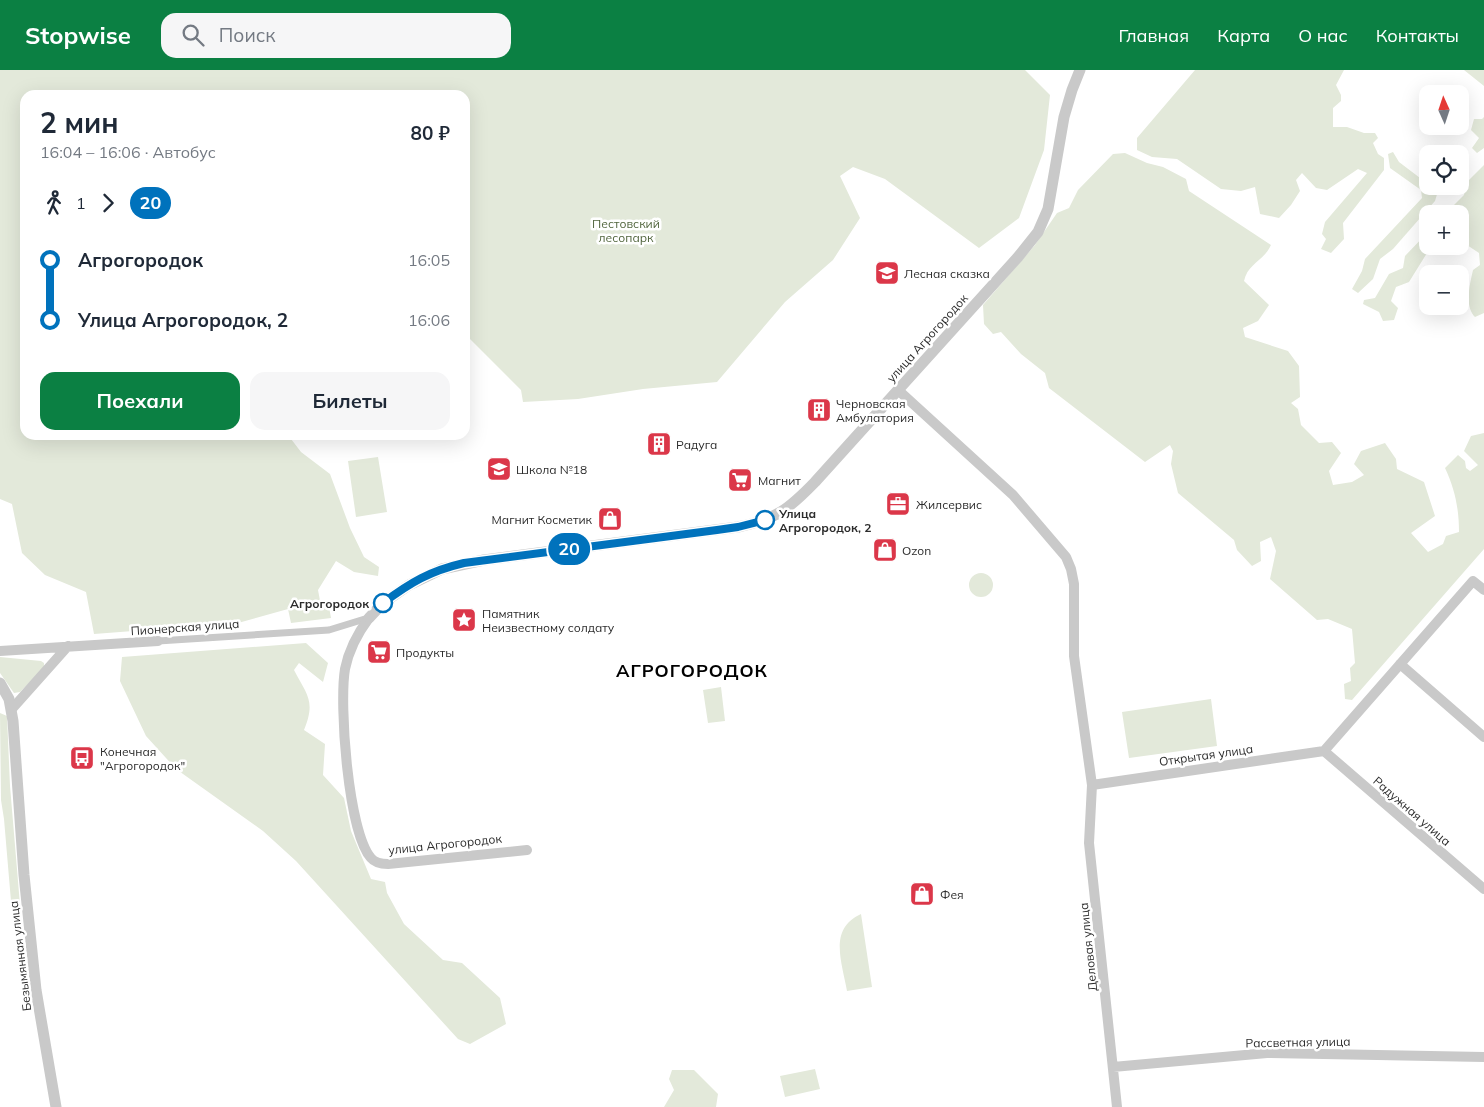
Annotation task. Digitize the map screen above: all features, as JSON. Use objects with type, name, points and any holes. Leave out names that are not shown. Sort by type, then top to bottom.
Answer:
[{"type":"street","name":"улица Агрогородок","points":[[527,850],[388,864],[378,864],[371,859],[365,850],[353,810],[343,727],[342,707],[345,669],[350,648],[358,632],[383,603],[409,585],[442,568],[484,560],[738,527],[770,518],[786,510],[898,390],[1018,257],[1038,232],[1048,210],[1064,117],[1080,70]]},
{"type":"street","name":"Деловая улица","points":[[898,390],[1013,494],[1066,557],[1071,568],[1074,584],[1074,656],[1092,785],[1089,843],[1117,1107]]},
{"type":"street","points":[[1324,751],[1473,581],[1484,590]]},
{"type":"street","name":"Пионерская улица","points":[[0,651],[329,630],[369,618]]},
{"type":"street","points":[[11,710],[68,646]]},
{"type":"street","points":[[1400,664],[1484,737]]},
{"type":"street","name":"Безымянная улица","points":[[0,683],[9,699],[11,710],[24,874],[36,990],[56,1107]]},
{"type":"street","name":"Открытая улица","points":[[1092,785],[1324,751]]},
{"type":"street","name":"Радужная улица","points":[[1324,751],[1484,890]]},
{"type":"street","name":"Рассветная улица","points":[[1113,1067],[1267,1053],[1484,1057]]},
{"type":"green space","name":"Пестовский лесопарк","points":[[0,70],[1025,70],[1050,95],[1044,150],[1019,218],[979,248],[885,179],[853,167],[840,176],[860,218],[833,260],[785,302],[717,382],[643,389],[578,399],[523,402],[521,390],[470,339],[470,90],[20,90],[20,440],[292,440],[301,452],[330,474],[350,528],[364,557],[379,567],[378,576],[354,572],[336,561],[318,590],[321,606],[329,607],[331,618],[291,623],[288,609],[238,623],[94,634],[86,592],[45,575],[22,553],[12,504],[0,499]]},
{"type":"green space","points":[[1195,70],[1344,70],[1336,85],[1341,95],[1341,101],[1333,108],[1333,127],[1347,127],[1364,133],[1375,133],[1378,138],[1373,143],[1378,154],[1384,158],[1384,170],[1343,223],[1344,239],[1331,253],[1321,249],[1326,239],[1322,234],[1325,222],[1367,173],[1358,169],[1327,190],[1316,188],[1302,173],[1296,180],[1300,191],[1279,218],[1260,214],[1255,187],[1241,191],[1221,189],[1177,159],[1152,157],[1137,150],[1137,138]]},
{"type":"green space","points":[[1464,70],[1484,70],[1484,86]]},
{"type":"green space","points":[[1484,117],[1484,148],[1477,153],[1472,148],[1479,138],[1471,130],[1474,119],[1482,119]]},
{"type":"green space","points":[[1393,152],[1399,162],[1419,177],[1419,189],[1390,168],[1388,154]]},
{"type":"green space","points":[[1125,153],[1147,163],[1163,167],[1186,179],[1189,191],[1271,245],[1268,251],[1249,270],[1244,281],[1269,305],[1258,321],[1243,328],[1245,337],[1288,351],[1299,366],[1300,397],[1291,403],[1298,409],[1301,425],[1319,443],[1332,442],[1341,453],[1329,471],[1333,485],[1352,482],[1364,475],[1354,464],[1361,451],[1385,443],[1396,459],[1397,469],[1424,482],[1435,516],[1411,533],[1428,552],[1443,544],[1446,536],[1459,532],[1456,499],[1445,468],[1458,455],[1465,461],[1466,468],[1470,471],[1478,465],[1464,451],[1471,436],[1484,433],[1484,549],[1352,700],[1345,699],[1344,684],[1351,681],[1350,668],[1355,663],[1352,629],[1328,619],[1317,620],[1270,579],[1276,551],[1271,537],[1260,542],[1261,561],[1252,566],[1237,550],[1234,540],[1178,493],[1171,464],[1173,451],[1170,445],[1145,462],[1049,388],[1045,373],[1021,354],[1001,332],[993,334],[984,324],[983,305],[1035,245],[1057,213],[1069,208],[1078,190],[1113,154]]},
{"type":"green space","points":[[1484,165],[1484,313],[1475,317],[1470,307],[1469,295],[1473,270],[1480,265],[1479,253],[1469,246],[1469,205],[1454,205],[1464,195],[1469,195],[1469,180]]},
{"type":"green space","points":[[1422,195],[1437,195],[1432,205],[1419,205],[1419,219],[1393,249],[1380,259],[1373,279],[1358,293],[1352,289],[1362,271],[1365,259],[1422,198]]},
{"type":"green space","points":[[1419,241],[1419,255],[1426,255],[1409,282],[1396,287],[1391,301],[1398,308],[1394,320],[1383,321],[1379,312],[1363,304],[1364,300],[1375,298],[1389,274],[1403,268],[1405,256]]},
{"type":"green space","points":[[378,457],[387,512],[356,517],[348,461]]},
{"type":"green space","points":[[981,573],[989,577],[993,585],[989,593],[981,597],[973,593],[969,585],[973,577]]},
{"type":"green space","points":[[306,643],[328,663],[323,682],[299,663],[294,670],[306,692],[310,705],[308,720],[304,730],[325,744],[323,775],[344,798],[351,831],[371,879],[385,882],[387,893],[404,924],[443,960],[462,963],[500,998],[506,1024],[470,1044],[458,1039],[296,861],[263,831],[176,769],[146,736],[120,681],[122,657]]},
{"type":"green space","points":[[0,657],[41,661],[44,663],[44,668],[20,692],[14,693],[0,673]]},
{"type":"green space","points":[[721,687],[725,721],[708,723],[703,690]]},
{"type":"green space","points":[[1211,699],[1217,746],[1129,758],[1122,712]]},
{"type":"green space","points":[[0,713],[7,716],[10,786],[20,905],[12,913],[1,800]]},
{"type":"green space","points":[[861,914],[872,987],[847,991],[841,958],[841,937],[844,928],[851,920]]},
{"type":"green space","points":[[815,1069],[820,1089],[785,1097],[780,1076]]},
{"type":"green space","points":[[672,1070],[694,1070],[718,1094],[716,1107],[664,1107],[674,1090],[669,1079]]},
{"type":"bus line","name":"20","points":[[383,603],[427,574],[464,563],[717,530],[765,520]]},
{"type":"place","name":"Лесная сказка","points":[[887,273]]},
{"type":"place","name":"Черновская Амбулатория","points":[[819,410]]},
{"type":"place","name":"Радуга","points":[[659,444]]},
{"type":"place","name":"Школа №18","points":[[499,469]]},
{"type":"place","name":"Магнит","points":[[740,480]]},
{"type":"place","name":"Жилсервис","points":[[898,504]]},
{"type":"place","name":"Магнит Косметик","points":[[610,519]]},
{"type":"place","name":"Улица Агрогородок, 2","points":[[765,520]]},
{"type":"place","name":"Ozon","points":[[885,550]]},
{"type":"place","name":"Агрогородок","points":[[383,603]]},
{"type":"place","name":"Памятник Неизвестному солдату","points":[[464,620]]},
{"type":"place","name":"Продукты","points":[[379,652]]},
{"type":"place","name":"Конечная \"Агрогородок\"","points":[[82,758]]},
{"type":"place","name":"Фея","points":[[922,894]]},
{"type":"district","name":"АГРОГОРОДОК","points":[[692,670]]}]
